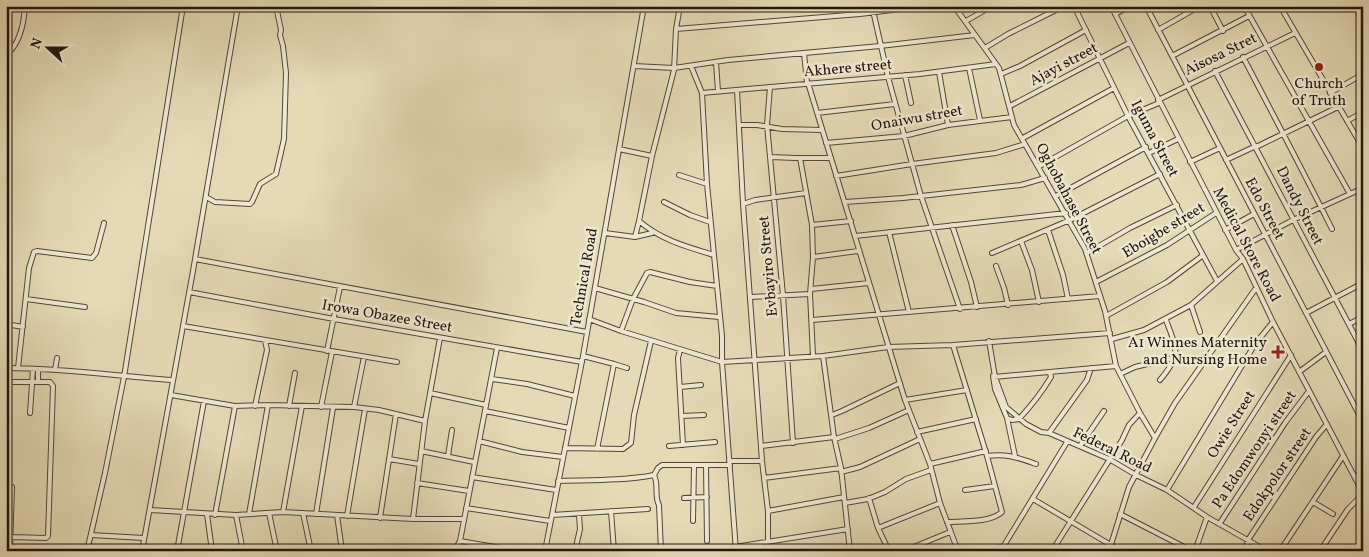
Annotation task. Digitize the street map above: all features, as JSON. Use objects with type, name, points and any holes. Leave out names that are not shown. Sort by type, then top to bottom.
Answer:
[{"type":"street","points":[[6,55],[12,50],[18,40],[25,6]]},
{"type":"street","points":[[87,551],[106,473],[124,377],[183,6]]},
{"type":"street","points":[[142,551],[171,395],[172,380],[184,326],[238,6]]},
{"type":"street","points":[[204,206],[215,202],[251,203],[260,184],[276,174],[284,139],[286,73],[276,6]]},
{"type":"street","name":"Technical Road","points":[[545,551],[582,362],[644,6]]},
{"type":"street","points":[[635,237],[652,156],[674,68],[676,30],[680,6]]},
{"type":"street","points":[[872,6],[880,46],[921,196],[960,309]]},
{"type":"street","points":[[676,30],[924,6]]},
{"type":"street","name":"Oghobahase Street","points":[[954,6],[996,64],[1001,74],[1014,125],[1070,220],[1087,253],[1112,339],[1116,366],[1155,438]]},
{"type":"street","points":[[966,21],[992,6]]},
{"type":"street","points":[[985,48],[1008,34],[1064,6]]},
{"type":"street","name":"Iguma Street","points":[[1074,6],[1128,116],[1217,281]]},
{"type":"street","name":"Medical Store Road","points":[[1111,6],[1158,101],[1216,213],[1243,259],[1273,322],[1363,493]]},
{"type":"street","points":[[1114,14],[1130,6]]},
{"type":"street","name":"Edo Street","points":[[1146,6],[1363,422]]},
{"type":"street","points":[[1158,30],[1200,6]]},
{"type":"street","points":[[1210,6],[1223,31]]},
{"type":"street","points":[[1244,6],[1350,194]]},
{"type":"street","points":[[1287,6],[1281,8],[1363,148]]},
{"type":"street","points":[[1355,6],[1363,22]]},
{"type":"street","points":[[1172,56],[1249,16]]},
{"type":"street","points":[[1001,74],[1020,66],[1086,30]]},
{"type":"street","name":"Aisosa Stret","points":[[1038,167],[1187,84],[1295,33]]},
{"type":"street","points":[[634,66],[674,68],[975,35]]},
{"type":"street","name":"Ajayi street","points":[[1010,106],[1129,43]]},
{"type":"street","points":[[804,53],[808,83],[851,221],[858,251],[905,400],[930,464],[940,503],[958,551]]},
{"type":"street","points":[[1243,57],[1332,229]]},
{"type":"street","points":[[716,62],[718,91]]},
{"type":"street","name":"Akhere street","points":[[702,93],[939,72],[996,64]]},
{"type":"street","points":[[691,66],[702,93],[710,222],[722,336],[722,362],[736,549],[848,529]]},
{"type":"street","points":[[969,68],[980,120]]},
{"type":"street","name":"Dandy Street","points":[[1215,71],[1363,351]]},
{"type":"street","points":[[939,72],[948,125]]},
{"type":"street","points":[[1330,93],[1363,74]]},
{"type":"street","points":[[904,75],[911,103]]},
{"type":"street","name":"Evbayiro Street","points":[[770,87],[767,125],[783,296],[793,443]]},
{"type":"street","points":[[1022,138],[1114,88]]},
{"type":"street","points":[[736,90],[762,461],[768,511],[768,543]]},
{"type":"street","points":[[817,113],[895,104]]},
{"type":"street","points":[[1226,160],[1338,107]]},
{"type":"street","points":[[1347,121],[1363,112]]},
{"type":"street","name":"Onaiwu street","points":[[826,143],[904,136],[948,125],[1012,116]]},
{"type":"street","points":[[739,125],[767,125],[782,129],[822,130]]},
{"type":"street","points":[[1149,153],[1178,139]]},
{"type":"street","points":[[836,176],[996,153],[1025,144]]},
{"type":"street","points":[[1056,196],[1146,147]]},
{"type":"street","points":[[1190,162],[1220,148]]},
{"type":"street","points":[[619,149],[652,156]]},
{"type":"street","points":[[771,157],[830,158]]},
{"type":"street","points":[[800,158],[812,225],[813,257],[810,294],[813,356]]},
{"type":"street","points":[[992,253],[1070,220],[1160,174]]},
{"type":"street","points":[[679,175],[707,184]]},
{"type":"street","points":[[845,202],[1021,185],[1046,178]]},
{"type":"street","points":[[1236,250],[1293,220],[1363,188]]},
{"type":"street","points":[[743,204],[774,197],[806,193]]},
{"type":"street","points":[[206,197],[215,202]]},
{"type":"street","points":[[664,202],[690,215],[710,222]]},
{"type":"street","points":[[1087,253],[1130,228],[1177,205]]},
{"type":"street","points":[[855,236],[1066,213]]},
{"type":"street","name":"Eboigbe street","points":[[1096,282],[1144,258],[1216,213]]},
{"type":"street","points":[[1226,230],[1254,214]]},
{"type":"street","points":[[639,221],[652,233],[671,242],[714,255]]},
{"type":"street","points":[[812,225],[851,221]]},
{"type":"street","points":[[18,368],[32,256],[35,251],[92,258],[96,253],[104,223]]},
{"type":"street","points":[[952,225],[978,307]]},
{"type":"street","points":[[1048,230],[1063,275],[1068,299]]},
{"type":"street","points":[[605,232],[635,237],[652,233]]},
{"type":"street","points":[[889,232],[909,312]]},
{"type":"street","points":[[1021,241],[1032,270],[1039,302]]},
{"type":"street","points":[[813,257],[858,251]]},
{"type":"street","points":[[1106,316],[1167,282],[1202,256]]},
{"type":"street","points":[[1112,339],[1144,330],[1166,320],[1191,305],[1243,259]]},
{"type":"street","points":[[195,260],[587,332]]},
{"type":"street","points":[[996,266],[1008,304]]},
{"type":"street","points":[[621,331],[633,299],[646,274],[650,272],[690,282],[717,286]]},
{"type":"street","points":[[811,289],[869,283]]},
{"type":"street","points":[[1306,313],[1335,296],[1363,283]]},
{"type":"street","points":[[321,407],[340,287]]},
{"type":"street","points":[[595,288],[676,313],[719,317]]},
{"type":"street","points":[[1109,551],[1129,487],[1155,438],[1175,403],[1256,288]]},
{"type":"street","name":"Irowa Obazee Street","points":[[189,292],[582,362]]},
{"type":"street","points":[[751,297],[810,294]]},
{"type":"street","points":[[812,320],[1100,296]]},
{"type":"street","points":[[26,299],[85,307]]},
{"type":"street","points":[[1191,305],[1200,332]]},
{"type":"street","points":[[1349,324],[1363,317]]},
{"type":"street","points":[[589,319],[651,341],[722,362],[823,356],[888,347],[954,345],[1110,333]]},
{"type":"street","points":[[1160,380],[1170,369],[1176,357],[1175,345],[1166,320]]},
{"type":"street","points":[[1167,490],[1255,344],[1273,322]]},
{"type":"street","points":[[6,324],[23,327]]},
{"type":"street","points":[[184,326],[397,362]]},
{"type":"street","points":[[413,519],[425,421],[440,338]]},
{"type":"street","points":[[255,406],[265,362],[266,341]]},
{"type":"street","points":[[565,448],[623,449],[631,443],[634,415],[651,341]]},
{"type":"street","name":"Federal Road","points":[[989,341],[994,376],[1006,407],[1019,419],[1041,432],[1109,459],[1136,476],[1167,490],[1207,517],[1267,551]]},
{"type":"street","points":[[947,522],[972,521],[1001,514],[1002,512],[988,456],[954,345]]},
{"type":"street","points":[[428,551],[456,548],[460,541],[497,348]]},
{"type":"street","points":[[680,350],[678,358],[682,445]]},
{"type":"street","points":[[1299,372],[1326,352]]},
{"type":"street","name":"Owie Street","points":[[1194,507],[1290,355]]},
{"type":"street","points":[[583,356],[627,368]]},
{"type":"street","points":[[823,356],[834,438],[841,470],[850,551]]},
{"type":"street","points":[[354,407],[364,357]]},
{"type":"street","points":[[1120,374],[1135,367],[1176,357]]},
{"type":"street","points":[[56,370],[57,358]]},
{"type":"street","points":[[597,449],[614,364]]},
{"type":"street","points":[[1015,456],[1007,418],[995,389],[994,376],[1050,373],[1116,366]]},
{"type":"street","points":[[6,368],[98,372],[124,377],[172,380]]},
{"type":"street","points":[[1049,434],[1087,380],[1091,368]]},
{"type":"street","points":[[30,413],[33,369]]},
{"type":"street","points":[[38,369],[38,382]]},
{"type":"street","points":[[289,406],[295,373]]},
{"type":"street","points":[[1007,418],[1012,420],[1019,419],[1044,388],[1051,377],[1050,373]]},
{"type":"street","points":[[492,379],[527,384],[575,396]]},
{"type":"street","points":[[6,382],[50,382],[53,386],[48,536],[46,538],[11,536]]},
{"type":"street","points":[[832,415],[900,383]]},
{"type":"street","points":[[680,387],[701,385]]},
{"type":"street","points":[[905,400],[967,390]]},
{"type":"street","name":"Pa Edomwonyi street","points":[[1220,523],[1285,423],[1309,390]]},
{"type":"street","points":[[430,393],[486,405]]},
{"type":"street","points":[[171,395],[235,406],[268,405],[365,408],[425,421]]},
{"type":"street","points":[[178,551],[204,401]]},
{"type":"street","points":[[249,514],[268,405]]},
{"type":"street","points":[[216,515],[235,406]]},
{"type":"street","points":[[283,512],[302,406]]},
{"type":"street","points":[[316,514],[333,408]]},
{"type":"street","points":[[347,516],[365,408]]},
{"type":"street","points":[[761,446],[834,438],[869,428],[909,410]]},
{"type":"street","points":[[485,411],[569,428]]},
{"type":"street","points":[[1080,446],[1104,411]]},
{"type":"street","points":[[1053,551],[1122,440],[1128,426],[1140,413]]},
{"type":"street","points":[[380,518],[396,414]]},
{"type":"street","points":[[681,416],[704,415]]},
{"type":"street","points":[[917,432],[976,419]]},
{"type":"street","name":"Edokpolor street","points":[[1245,551],[1248,540],[1316,437],[1327,424]]},
{"type":"street","points":[[448,456],[452,430]]},
{"type":"street","points":[[764,478],[860,467],[920,440]]},
{"type":"street","points":[[479,442],[522,452],[563,457]]},
{"type":"street","points":[[669,446],[715,442]]},
{"type":"street","points":[[1003,547],[1068,442]]},
{"type":"street","points":[[421,451],[474,462]]},
{"type":"street","points":[[930,464],[986,452]]},
{"type":"street","points":[[988,456],[999,454],[1015,456],[1036,464]]},
{"type":"street","points":[[1280,551],[1343,456]]},
{"type":"street","points":[[389,460],[420,464]]},
{"type":"street","points":[[654,475],[662,465],[706,466],[762,461]]},
{"type":"street","points":[[693,520],[694,466]]},
{"type":"street","points":[[706,466],[707,541]]},
{"type":"street","points":[[845,503],[869,498],[885,492],[906,479],[931,470]]},
{"type":"street","points":[[1355,477],[1363,472]]},
{"type":"street","points":[[558,481],[609,480],[654,475]]},
{"type":"street","points":[[654,475],[657,480],[656,499],[659,505],[661,551]]},
{"type":"street","points":[[472,477],[556,490]]},
{"type":"street","points":[[417,483],[470,491]]},
{"type":"street","points":[[964,490],[995,486]]},
{"type":"street","points":[[6,487],[12,487],[9,549]]},
{"type":"street","points":[[1320,551],[1348,509],[1363,493]]},
{"type":"street","points":[[684,498],[707,497]]},
{"type":"street","points":[[768,511],[844,497]]},
{"type":"street","points":[[869,498],[878,528],[889,551]]},
{"type":"street","points":[[1032,499],[1121,551]]},
{"type":"street","points":[[1314,502],[1333,514]]},
{"type":"street","points":[[878,528],[940,503]]},
{"type":"street","points":[[466,508],[550,521]]},
{"type":"street","points":[[552,515],[648,509]]},
{"type":"street","points":[[150,510],[216,515],[283,512],[380,518],[464,519]]},
{"type":"street","points":[[6,511],[12,511]]},
{"type":"street","points":[[611,511],[614,551]]},
{"type":"street","points":[[270,513],[277,551]]},
{"type":"street","points":[[303,513],[312,551]]},
{"type":"street","points":[[207,514],[212,551]]},
{"type":"street","points":[[575,551],[580,529],[579,514]]},
{"type":"street","points":[[1120,514],[1194,551],[1207,517]]},
{"type":"street","points":[[236,515],[243,551]]},
{"type":"street","points":[[337,516],[342,551]]},
{"type":"street","points":[[904,551],[950,532]]},
{"type":"street","points":[[91,535],[144,538]]},
{"type":"street","points":[[460,541],[518,551]]},
{"type":"street","points":[[1358,551],[1363,543]]},
{"type":"street","points":[[976,551],[1003,547],[1012,551]]},
{"type":"place","name":"Church of Truth","points":[[1319,67]]},
{"type":"place","name":"A1 Winnes Maternity and Nursing Home","points":[[1278,352]]}]
